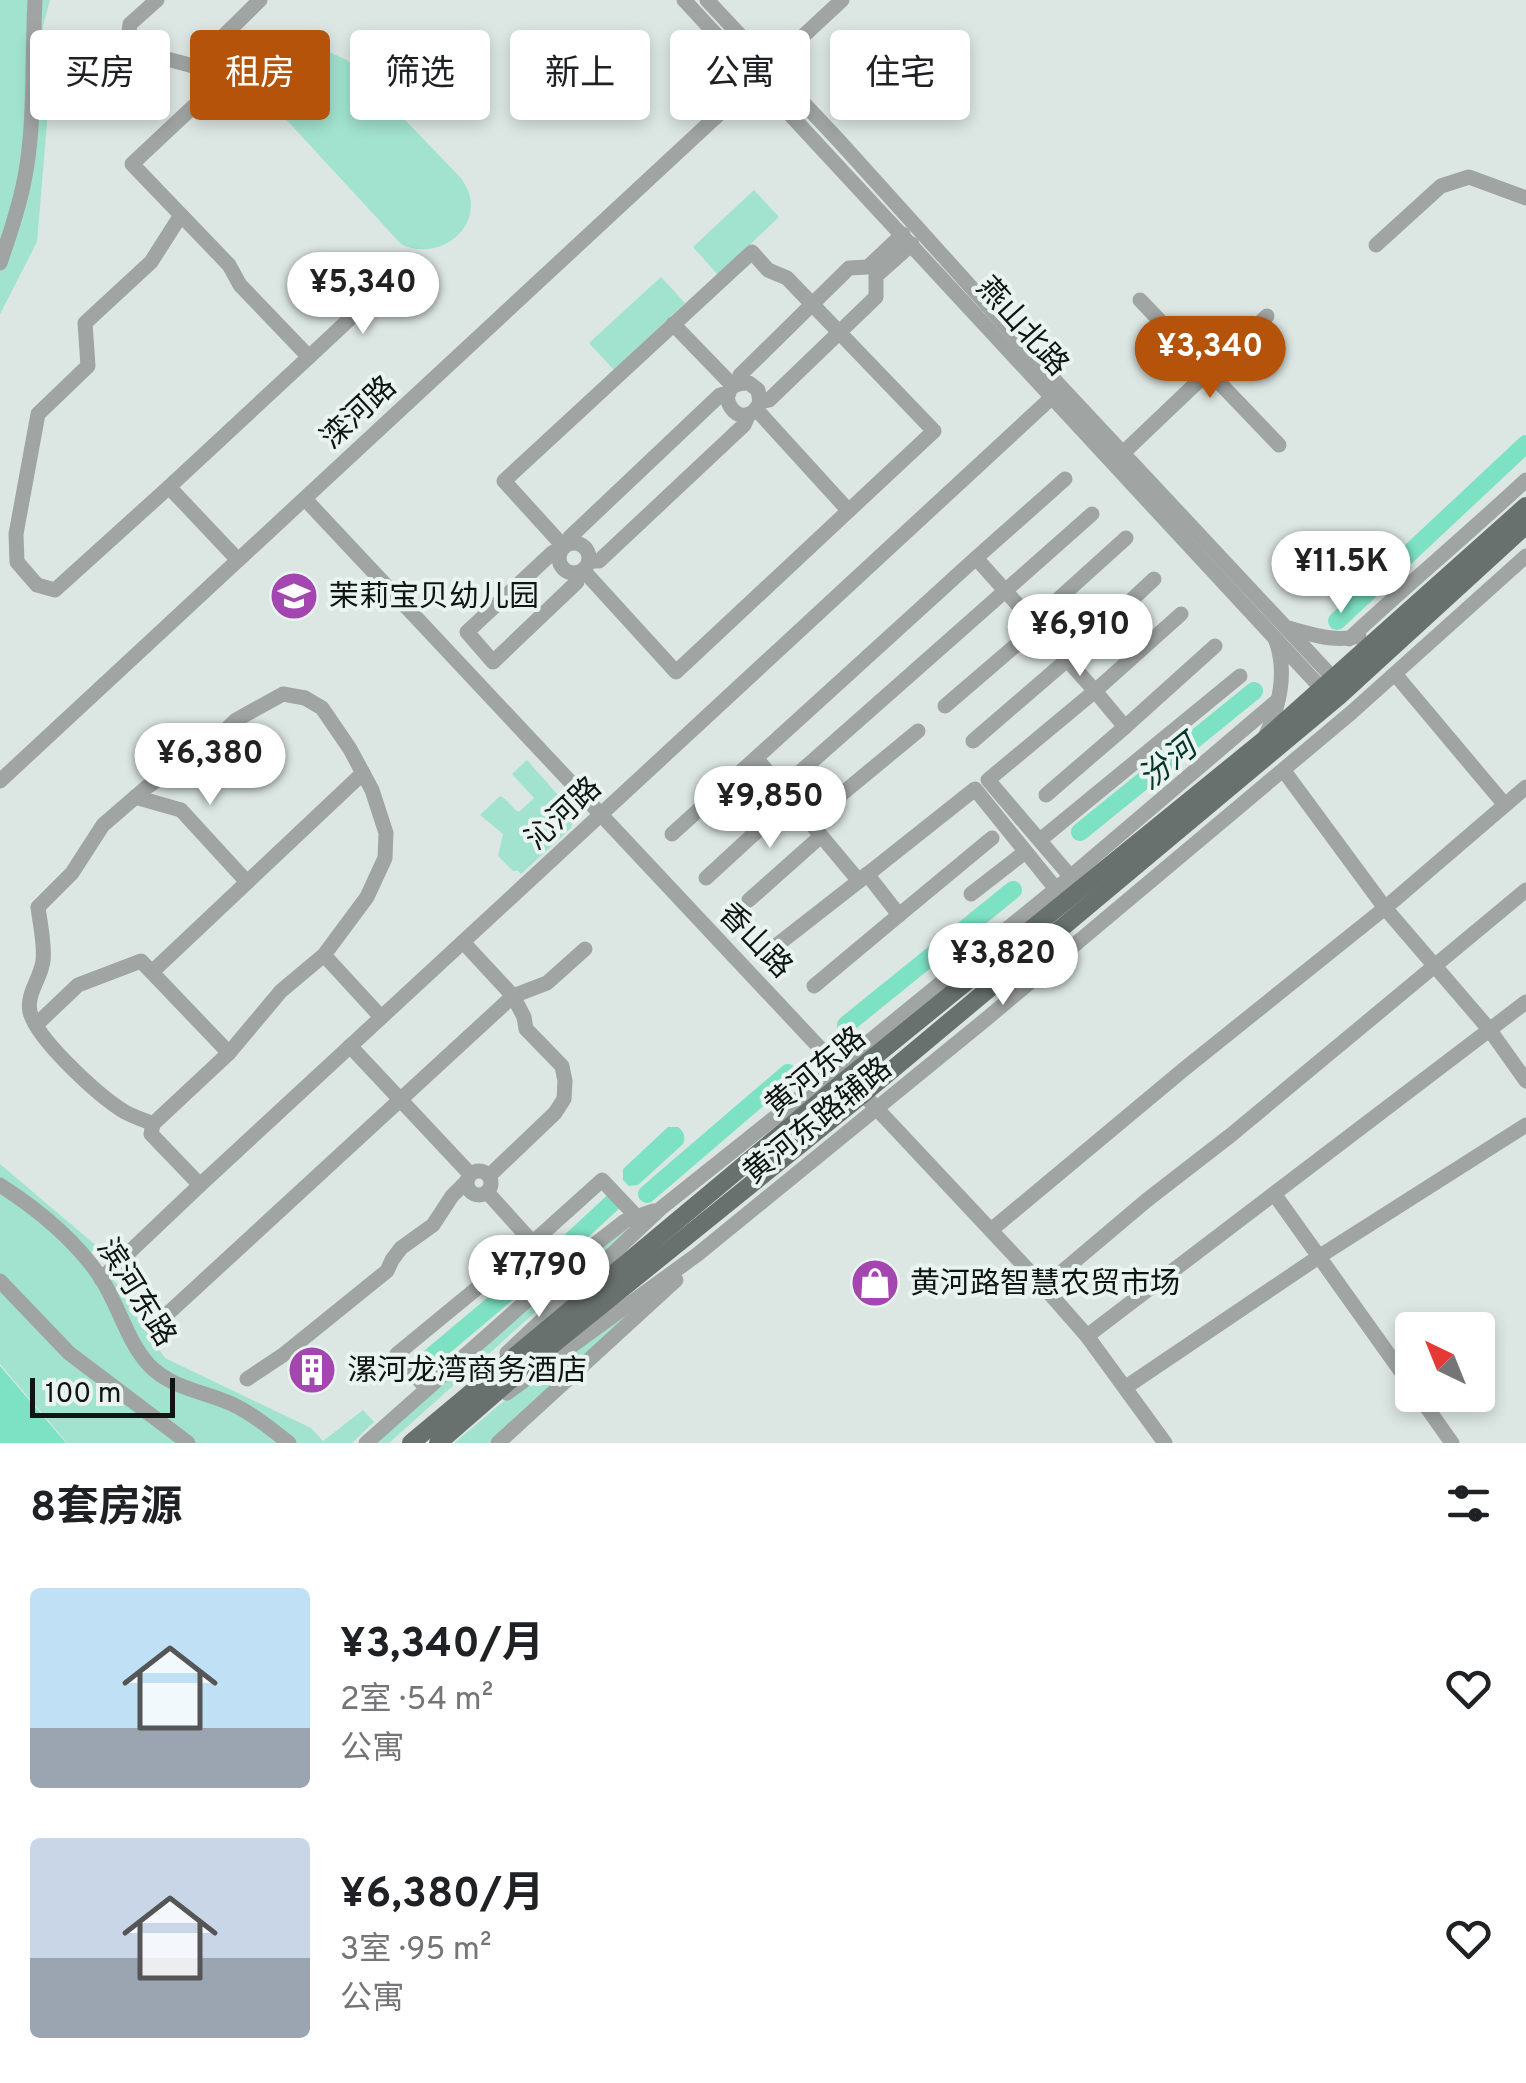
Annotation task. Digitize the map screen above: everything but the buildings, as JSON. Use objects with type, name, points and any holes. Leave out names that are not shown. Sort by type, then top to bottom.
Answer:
[{"type":"main road","name":"黄河东路","points":[[411,1443],[438,1435],[531,1362],[717,1200],[843,1072],[1331,688],[1526,506]]},
{"type":"main road","name":"黄河东路","points":[[717,1200],[869,1101],[1331,688],[1526,524]]},
{"type":"street","points":[[0,264],[27,166],[34,0]]},
{"type":"street","points":[[129,30],[130,24],[156,0]]},
{"type":"street","name":"燕山北路","points":[[684,0],[717,30]]},
{"type":"street","name":"燕山北路","points":[[707,0],[731,30]]},
{"type":"street","name":"滦河路","points":[[810,30],[842,0]]},
{"type":"street","points":[[227,30],[255,2]]},
{"type":"street","points":[[190,110],[132,164],[229,265],[240,285],[309,357]]},
{"type":"street","name":"滦河路","points":[[0,781],[712,120]]},
{"type":"street","name":"燕山北路","points":[[805,120],[907,239],[1057,393],[1123,452],[1280,632]]},
{"type":"street","name":"燕山北路","points":[[808,120],[1331,688]]},
{"type":"street","points":[[1376,245],[1441,186],[1469,177],[1526,198]]},
{"type":"street","points":[[181,215],[151,262],[84,324],[88,366],[38,414],[16,534],[17,562],[38,585],[55,590],[387,284]]},
{"type":"street","points":[[907,239],[876,276],[876,297],[769,400],[744,415],[733,411],[728,402],[740,376],[812,304],[849,268],[868,267],[907,239]]},
{"type":"street","points":[[564,547],[504,481],[752,252],[768,270],[787,278],[934,431],[676,672],[583,568]]},
{"type":"street","points":[[1140,300],[1278,445]]},
{"type":"street","points":[[1123,452],[1266,316]]},
{"type":"street","points":[[673,324],[733,388]]},
{"type":"street","points":[[744,382],[754,386],[760,396],[755,408],[744,425],[599,561],[571,573],[561,567],[559,555],[570,536],[720,395],[744,382]]},
{"type":"street","name":"沁河路","points":[[102,1279],[1057,393]]},
{"type":"street","points":[[755,408],[848,510]]},
{"type":"street","points":[[672,834],[1065,479]]},
{"type":"street","points":[[1348,639],[1526,480]]},
{"type":"street","points":[[170,487],[238,560]]},
{"type":"street","name":"香山路","points":[[305,499],[1044,1287],[1087,1336],[1165,1443]]},
{"type":"street","points":[[706,878],[787,794],[1092,514]]},
{"type":"street","points":[[945,706],[1126,538]]},
{"type":"street","points":[[571,543],[582,545],[586,549],[583,568],[576,582],[493,662],[467,632],[552,553],[571,543]]},
{"type":"street","name":"黄河东路辅路","points":[[438,1435],[698,1254],[869,1101],[1000,1007],[1284,770],[1526,556]]},
{"type":"street","points":[[976,558],[1126,726]]},
{"type":"street","points":[[973,740],[1154,579]]},
{"type":"street","points":[[1070,876],[988,780],[1095,692],[1181,614]]},
{"type":"street","points":[[1264,740],[1282,680],[1280,632],[1348,639],[1396,624]]},
{"type":"street","points":[[1046,795],[1215,646]]},
{"type":"street","points":[[1394,674],[1505,805]]},
{"type":"street","points":[[1040,840],[1240,676]]},
{"type":"street","points":[[1331,688],[1352,712]]},
{"type":"street","points":[[153,1124],[126,1113],[98,1093],[64,1061],[30,1012],[31,993],[43,963],[38,907],[72,873],[103,825],[135,798],[236,720],[283,694],[305,698],[322,708],[372,790],[386,833],[385,858],[367,897],[324,954],[281,991],[229,1053],[153,1124],[151,1134],[200,1185]]},
{"type":"street","name":"黄河东路辅路","points":[[438,1435],[660,1209],[843,1072],[1278,700]]},
{"type":"street","points":[[809,822],[918,731]]},
{"type":"street","points":[[756,758],[809,822],[898,914]]},
{"type":"street","points":[[1284,770],[1385,908],[1489,1030],[1526,1081]]},
{"type":"street","points":[[152,972],[363,773]]},
{"type":"street","points":[[991,1230],[1385,908],[1526,787]]},
{"type":"street","points":[[777,945],[974,789],[1056,889]]},
{"type":"street","points":[[135,798],[181,810],[247,882]]},
{"type":"street","points":[[749,900],[822,836]]},
{"type":"street","points":[[814,986],[992,838]]},
{"type":"street","points":[[971,894],[1025,852]]},
{"type":"street","points":[[1044,1287],[1526,890]]},
{"type":"street","points":[[350,1046],[468,1177],[467,1188],[480,1195],[564,1100],[565,1082],[562,1066],[526,1029],[514,996],[463,942]]},
{"type":"street","points":[[164,1318],[514,996],[547,983],[585,949]]},
{"type":"street","points":[[324,954],[382,1017]]},
{"type":"street","points":[[37,1024],[78,985],[142,961],[229,1053]]},
{"type":"street","points":[[1087,1336],[1526,1002]]},
{"type":"street","points":[[1126,1387],[1320,1256],[1526,1125]]},
{"type":"street","points":[[246,1378],[284,1355],[387,1270],[401,1248],[433,1226],[468,1177]]},
{"type":"street","points":[[426,1388],[397,1354],[602,1180],[637,1217]]},
{"type":"street","points":[[488,1184],[558,1272]]},
{"type":"street","name":"滨河东路","points":[[0,1185],[77,1247],[102,1279],[139,1352],[151,1367],[169,1381],[229,1403],[289,1443]]},
{"type":"street","points":[[1275,1195],[1395,1363]]},
{"type":"street","points":[[366,1443],[558,1272],[625,1222],[660,1209],[717,1200],[698,1254],[680,1276],[498,1443]]},
{"type":"street","points":[[0,1281],[69,1353],[188,1443]]},
{"type":"street","points":[[1430,1412],[1452,1443]]},
{"type":"shaded area","points":[[0,0],[50,0],[43,30],[30,30],[30,120],[47,123],[37,242],[0,314]]},
{"type":"shaded area","points":[[330,52],[350,63],[350,120],[405,120],[461,178],[469,193],[468,220],[452,240],[427,249],[401,244],[287,120],[330,120]]},
{"type":"shaded area","points":[[754,190],[779,217],[718,275],[693,247]]},
{"type":"shaded area","points":[[661,277],[685,303],[614,370],[589,343]]},
{"type":"shaded area","points":[[527,760],[575,814],[571,828],[521,874],[498,856],[503,834],[480,815],[500,796],[519,812],[534,798],[512,774]]},
{"type":"shaded area","points":[[668,1127],[682,1131],[683,1144],[638,1185],[629,1186],[623,1180],[623,1169]]},
{"type":"shaded area","points":[[0,1164],[99,1248],[89,1253],[134,1303],[132,1310],[165,1358],[311,1428],[323,1441],[363,1410],[374,1422],[352,1443],[67,1443],[0,1364]]},
{"type":"shaded area","points":[[626,1228],[389,1443],[373,1443],[577,1267]]},
{"type":"shaded area","points":[[670,1280],[489,1443],[454,1443],[535,1375]]},
{"type":"shaded area","points":[[0,1366],[66,1443],[0,1443]]},
{"type":"waterway","name":"汾河","points":[[1337,621],[1526,444]]},
{"type":"waterway","name":"汾河","points":[[1080,832],[1254,691]]},
{"type":"waterway","name":"汾河","points":[[846,1025],[1013,890]]},
{"type":"waterway","name":"汾河","points":[[647,1194],[788,1073]]},
{"type":"waterway","name":"汾河","points":[[570,1242],[612,1203]]},
{"type":"waterway","name":"汾河","points":[[432,1356],[520,1282]]},
{"type":"place","name":"茉莉宝贝幼儿园","points":[[294,596]]},
{"type":"place","name":"黄河路智慧农贸市场","points":[[875,1283]]},
{"type":"place","name":"漯河龙湾商务酒店","points":[[312,1370]]}]
